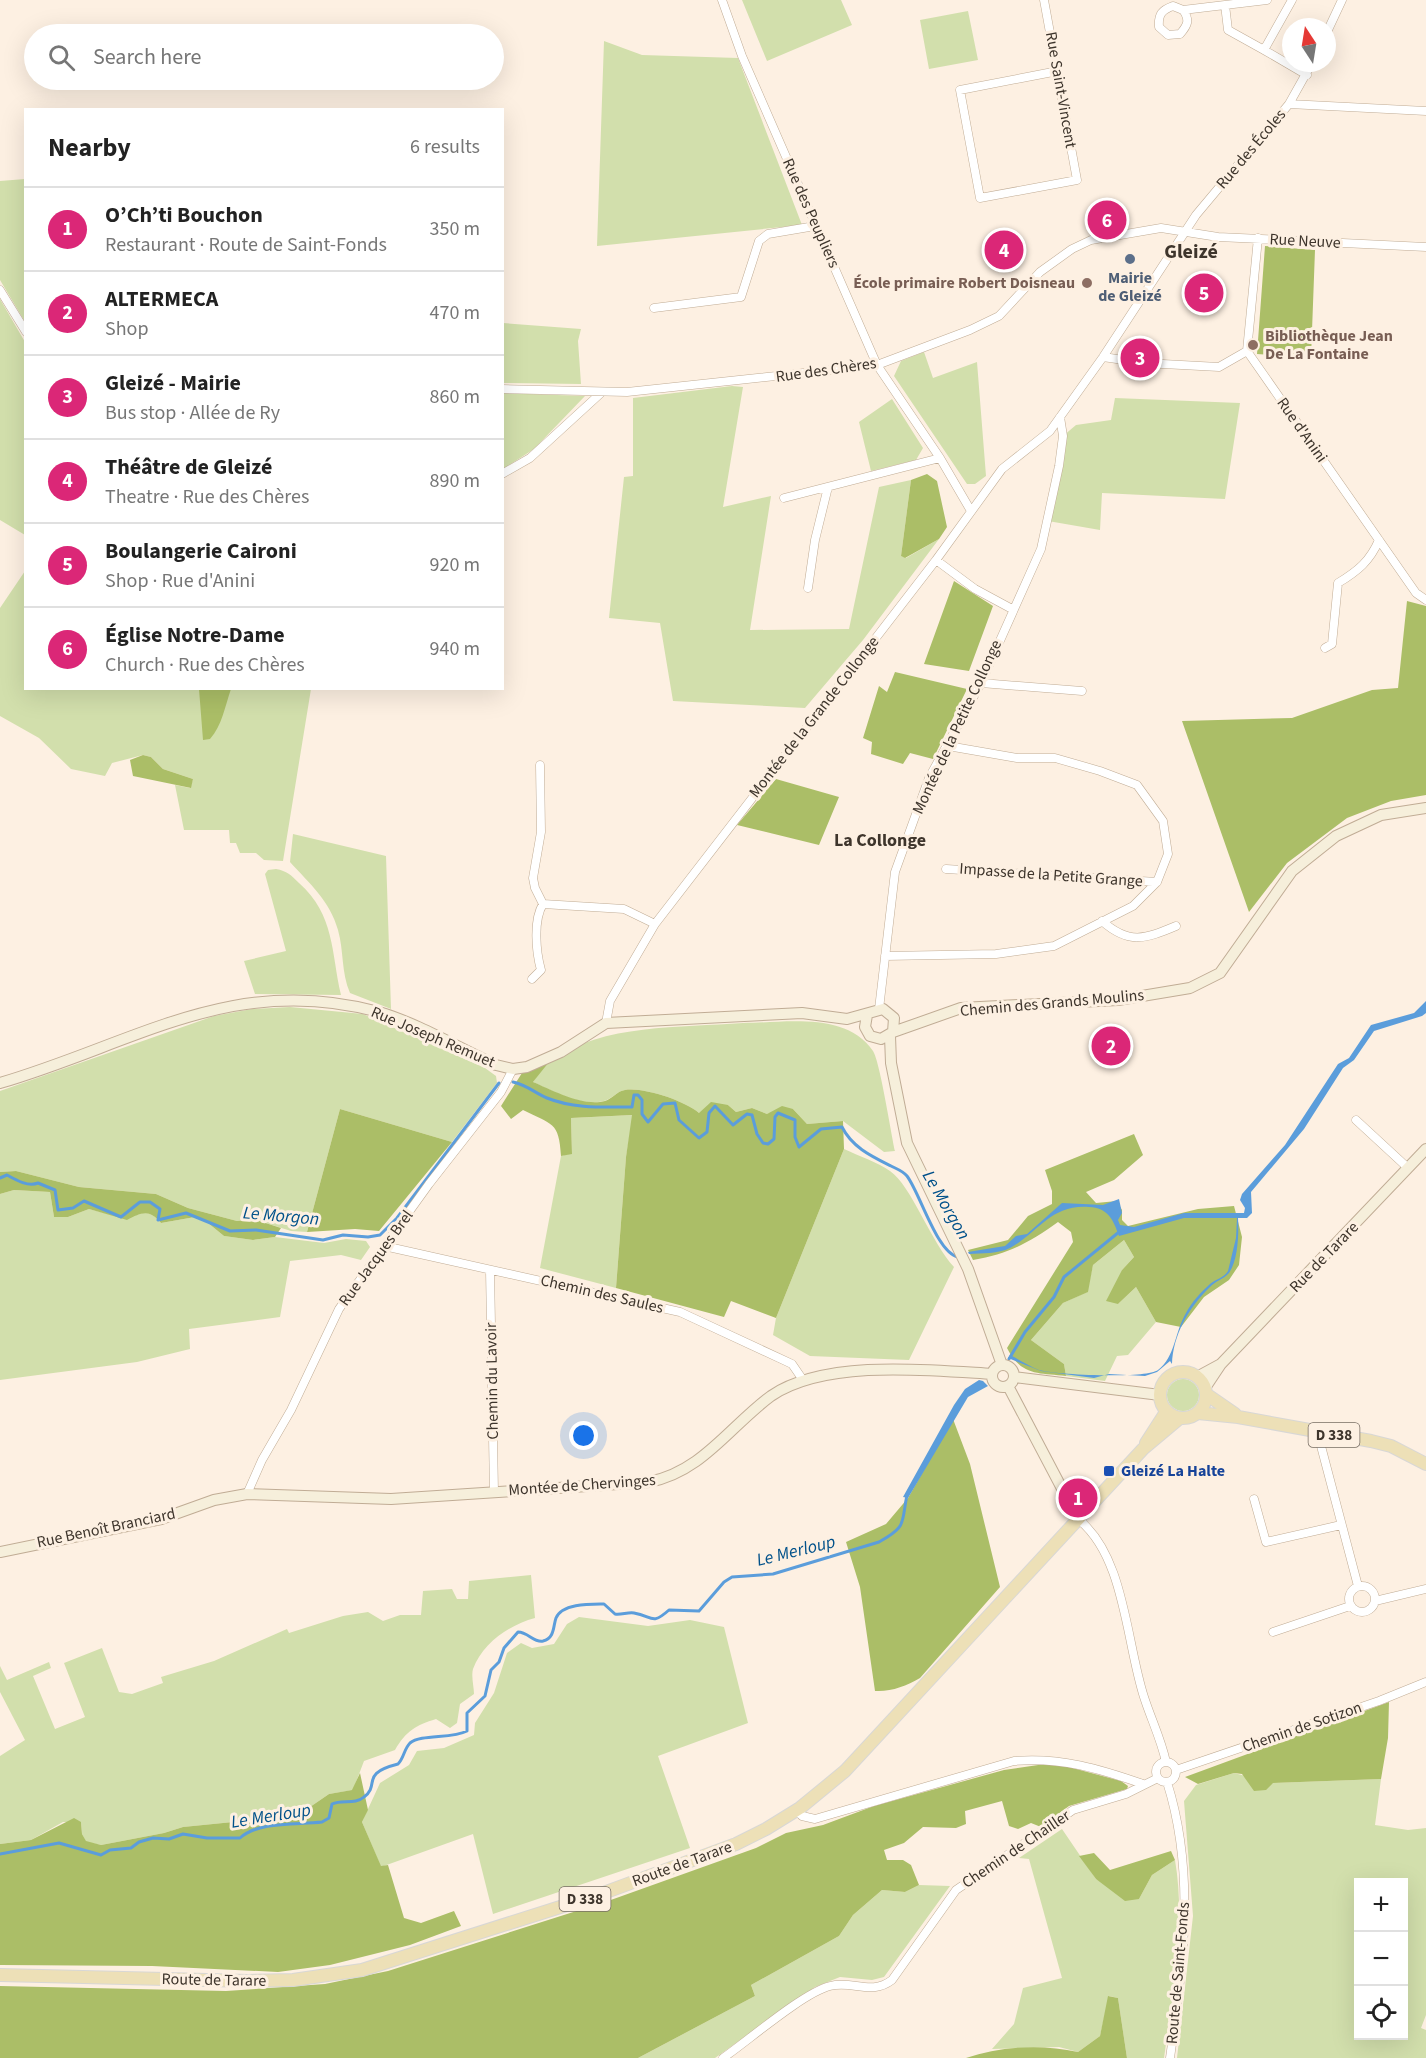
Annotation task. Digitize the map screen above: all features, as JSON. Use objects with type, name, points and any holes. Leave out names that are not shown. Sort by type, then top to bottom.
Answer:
[{"type":"main road","points":[[1183,1372],[1197,1377],[1206,1391],[1205,1401],[1198,1413],[1180,1418],[1166,1412],[1160,1395],[1162,1385],[1170,1376],[1183,1372]]},
{"type":"main road","name":"D 338","points":[[1206,1391],[1238,1417]]},
{"type":"main road","name":"Route de Tarare","points":[[1143,1449],[1166,1412]]},
{"type":"main road","name":"D 338","points":[[1198,1413],[1238,1417],[1391,1446],[1426,1464]]},
{"type":"main road","name":"Route de Tarare","points":[[0,1975],[248,1982],[293,1980],[362,1970],[587,1898],[736,1844],[796,1810],[845,1771],[1143,1449],[1180,1418]]},
{"type":"street","name":"Rue des Peupliers","points":[[722,0],[742,56],[877,365],[940,458],[970,512]]},
{"type":"street","name":"Rue Saint-Vincent","points":[[1044,0],[1058,71],[1077,180],[980,198],[960,90],[1058,71]]},
{"type":"street","points":[[1183,10],[1268,0]]},
{"type":"street","points":[[1264,50],[1292,0]]},
{"type":"street","points":[[1334,18],[1342,0]]},
{"type":"street","points":[[1225,5],[1228,30],[1307,75]]},
{"type":"street","name":"Rue des Écoles","points":[[1103,357],[1184,232],[1289,104],[1308,72]]},
{"type":"street","points":[[1289,104],[1426,111]]},
{"type":"street","points":[[654,308],[741,297],[759,241],[768,234],[815,226]]},
{"type":"street","name":"Rue des Chères","points":[[504,388],[601,393],[877,365],[970,330],[999,316],[1040,272],[1072,249],[1091,240],[1161,228],[1184,232]]},
{"type":"street","name":"Rue Neuve","points":[[1184,232],[1218,237],[1426,247]]},
{"type":"street","points":[[1060,417],[1103,357],[1144,363],[1219,367],[1247,351],[1258,238]]},
{"type":"street","points":[[0,290],[24,329]]},
{"type":"street","name":"Rue d'Anini","points":[[1247,351],[1416,593],[1426,600]]},
{"type":"street","points":[[504,473],[530,458],[601,393]]},
{"type":"street","name":"Montée de la Grande Collonge","points":[[606,1023],[610,1001],[655,924],[936,560],[1002,469],[1050,431],[1060,417]]},
{"type":"street","name":"Montée de la Petite Collonge","points":[[879,1008],[895,872],[929,778],[981,683],[1012,609],[1041,549],[1063,436],[1060,417]]},
{"type":"street","points":[[784,498],[940,458]]},
{"type":"street","points":[[808,588],[815,540],[828,487]]},
{"type":"street","points":[[1325,648],[1332,644],[1338,583],[1371,558],[1379,540]]},
{"type":"street","points":[[936,560],[975,589],[1012,609]]},
{"type":"street","points":[[981,683],[1082,691]]},
{"type":"street","points":[[885,956],[996,954],[1054,946],[1133,906],[1157,882],[1168,854],[1163,821],[1137,785],[1055,758],[1017,758],[948,746]]},
{"type":"street","points":[[540,765],[541,822],[533,878],[543,904]]},
{"type":"street","name":"Chemin des Grands Moulins","points":[[892,1034],[928,1018],[961,1008],[1118,1000],[1190,988],[1220,973],[1292,871],[1336,836],[1381,815],[1426,808]]},
{"type":"street","name":"Impasse de la Petite Grange","points":[[946,869],[1157,882]]},
{"type":"street","points":[[543,904],[624,909],[655,924]]},
{"type":"street","points":[[532,979],[541,969],[538,955],[539,912],[543,904]]},
{"type":"street","points":[[1102,921],[1114,932],[1133,938],[1150,937],[1176,927]]},
{"type":"street","name":"Rue Joseph Remuet","points":[[0,1083],[196,1013],[248,1002],[285,999],[348,1004],[382,1013],[496,1065],[513,1069],[527,1066],[561,1052],[606,1023],[802,1013],[847,1019],[867,1015]]},
{"type":"street","points":[[891,1063],[868,1033],[867,1015],[879,1008],[892,1014],[896,1022],[892,1034],[891,1063],[908,1143],[968,1269],[1002,1365]]},
{"type":"street","name":"Chemin des Grands Moulins","points":[[892,1014],[901,1017],[928,1018]]},
{"type":"street","points":[[847,1019],[881,1040],[892,1034]]},
{"type":"street","name":"Rue Jacques Brel","points":[[247,1494],[262,1460],[291,1410],[339,1309],[429,1184],[501,1092],[513,1069]]},
{"type":"street","points":[[1356,1120],[1408,1168]]},
{"type":"street","name":"Rue de Tarare","points":[[1206,1391],[1221,1364],[1426,1149]]},
{"type":"street","name":"Chemin des Saules","points":[[384,1246],[680,1312],[792,1364],[803,1380]]},
{"type":"street","name":"Chemin du Lavoir","points":[[490,1270],[494,1492]]},
{"type":"street","name":"Rue de Tarare","points":[[1197,1377],[1221,1364]]},
{"type":"street","points":[[1160,1395],[1011,1382],[997,1386],[992,1374],[1002,1365],[1010,1367],[1011,1382],[1036,1437],[1078,1519],[1101,1549],[1113,1571],[1120,1592],[1131,1653],[1166,1762]]},
{"type":"street","name":"Montée de Chervinges","points":[[247,1494],[391,1499],[666,1478],[686,1470],[772,1396],[803,1380],[852,1372],[957,1371],[992,1374]]},
{"type":"street","points":[[1324,1433],[1321,1446],[1358,1586]]},
{"type":"street","name":"Rue Benoît Branciard","points":[[0,1552],[161,1519],[214,1500],[247,1494]]},
{"type":"street","points":[[1254,1498],[1266,1542],[1341,1525]]},
{"type":"street","points":[[1358,1586],[1371,1589],[1375,1601],[1372,1608],[1365,1612],[1357,1612],[1350,1606],[1349,1594],[1358,1586]]},
{"type":"street","points":[[1375,1601],[1426,1589]]},
{"type":"street","points":[[1273,1632],[1350,1606]]},
{"type":"street","name":"Chemin de Sotizon","points":[[1176,1770],[1379,1701],[1426,1682]]},
{"type":"street","points":[[796,1810],[802,1816],[815,1819],[1014,1761],[1044,1758],[1101,1769],[1143,1784]]},
{"type":"street","points":[[1166,1762],[1171,1763],[1176,1770],[1174,1779],[1167,1782],[1158,1778],[1156,1770],[1166,1762]]},
{"type":"street","name":"Chemin de Chailler","points":[[723,2058],[814,1993],[840,1984],[864,1989],[883,1986],[892,1980],[956,1890],[968,1880],[1018,1850],[1073,1810],[1126,1794],[1158,1778]]},
{"type":"street","name":"Route de Saint-Fonds","points":[[1167,1782],[1183,1854],[1186,1904],[1180,1989],[1170,2058]]},
{"type":"green space","points":[[742,0],[841,0],[852,25],[767,61]]},
{"type":"green space","points":[[968,11],[978,60],[929,69],[920,20]]},
{"type":"green space","points":[[604,41],[642,55],[738,58],[802,225],[597,246]]},
{"type":"green space","points":[[24,179],[24,320],[0,280],[0,181]]},
{"type":"green space","points":[[1265,246],[1315,250],[1311,358],[1257,354]]},
{"type":"green space","points":[[0,299],[24,340],[24,534],[0,520]]},
{"type":"green space","points":[[504,323],[581,329],[578,341],[581,384],[504,383]]},
{"type":"green space","points":[[924,352],[933,378],[977,362],[986,476],[975,484],[967,484],[894,376],[901,361]]},
{"type":"green space","points":[[732,386],[743,387],[723,507],[771,496],[750,630],[849,629],[879,487],[911,480],[901,556],[906,558],[939,539],[863,640],[805,708],[673,701],[660,623],[609,618],[624,477],[633,476],[633,398]]},
{"type":"green space","points":[[504,393],[585,396],[534,449],[504,468]]},
{"type":"green space","points":[[1115,398],[1240,403],[1225,499],[1102,493],[1100,530],[1048,521],[1063,436],[1076,425],[1111,420]]},
{"type":"green space","points":[[892,399],[923,448],[916,460],[871,471],[859,422]]},
{"type":"green space","points":[[927,474],[937,481],[947,527],[939,539],[905,558],[901,556],[911,480]]},
{"type":"green space","points":[[24,572],[24,690],[311,690],[283,861],[264,860],[256,853],[240,853],[236,843],[230,843],[229,830],[184,830],[175,785],[190,788],[193,779],[163,769],[151,757],[143,755],[112,763],[105,776],[71,769],[39,738],[0,716],[0,608]]},
{"type":"green space","points":[[954,581],[993,606],[969,671],[924,664]]},
{"type":"green space","points":[[1407,601],[1426,606],[1426,795],[1391,801],[1347,818],[1287,863],[1249,912],[1182,721],[1292,718],[1372,690],[1398,688]]},
{"type":"green space","points":[[895,672],[967,689],[933,759],[910,753],[903,764],[871,754],[872,742],[863,738],[879,686],[887,692]]},
{"type":"green space","points":[[199,690],[231,690],[214,734],[210,739],[203,740]]},
{"type":"green space","points":[[143,755],[151,757],[163,769],[193,779],[191,788],[133,776],[130,760]]},
{"type":"green space","points":[[776,779],[839,797],[819,845],[737,825]]},
{"type":"green space","points":[[293,834],[386,856],[391,1009],[350,993],[345,977],[340,938],[330,910],[290,862]]},
{"type":"green space","points":[[276,869],[294,878],[311,895],[319,908],[330,935],[341,995],[255,994],[244,961],[286,951],[265,874],[268,870]]},
{"type":"green space","points":[[290,1007],[363,1014],[485,1068],[496,1076],[497,1083],[452,1142],[340,1109],[307,1232],[291,1231],[253,1219],[237,1221],[188,1208],[156,1194],[79,1187],[16,1171],[0,1172],[0,1091],[214,1016],[252,1009]]},
{"type":"green space","points":[[813,1022],[847,1030],[861,1038],[876,1058],[895,1151],[884,1152],[843,1121],[807,1124],[793,1109],[767,1114],[752,1108],[736,1112],[728,1105],[699,1113],[693,1108],[664,1096],[633,1090],[622,1091],[604,1101],[586,1102],[567,1097],[533,1082],[550,1061],[594,1040],[668,1027]]},
{"type":"green space","points":[[549,1062],[533,1082],[568,1097],[587,1102],[605,1101],[622,1091],[633,1090],[664,1096],[693,1108],[699,1113],[711,1102],[728,1105],[736,1112],[752,1108],[767,1114],[782,1106],[793,1109],[807,1124],[843,1121],[844,1149],[776,1318],[731,1301],[724,1317],[616,1288],[626,1157],[632,1115],[571,1118],[572,1154],[561,1156],[558,1136],[552,1126],[523,1110],[511,1119],[501,1106],[522,1073]]},
{"type":"green space","points":[[340,1109],[452,1142],[379,1231],[355,1229],[307,1232]]},
{"type":"green space","points":[[633,1115],[626,1157],[616,1288],[540,1268],[561,1156],[572,1153],[571,1118]]},
{"type":"green space","points":[[1134,1134],[1143,1155],[1114,1180],[1086,1192],[1096,1203],[1117,1201],[1122,1210],[1122,1220],[1128,1226],[1198,1209],[1234,1206],[1242,1237],[1239,1265],[1229,1280],[1204,1297],[1181,1327],[1156,1322],[1136,1287],[1118,1304],[1106,1301],[1122,1270],[1134,1257],[1124,1240],[1093,1265],[1088,1292],[1063,1303],[1031,1340],[1064,1364],[1066,1376],[1039,1373],[1024,1368],[1012,1357],[1007,1348],[1073,1242],[1071,1232],[1058,1222],[1028,1242],[1008,1251],[973,1260],[968,1250],[1008,1240],[1028,1216],[1052,1204],[1052,1191],[1045,1170]]},
{"type":"green space","points":[[844,1149],[879,1165],[898,1178],[954,1267],[909,1360],[810,1356],[773,1335],[776,1318]]},
{"type":"green space","points":[[16,1171],[79,1187],[156,1194],[188,1208],[237,1221],[253,1219],[281,1228],[275,1237],[253,1240],[224,1236],[208,1223],[195,1217],[161,1223],[145,1213],[127,1220],[89,1209],[68,1217],[54,1217],[50,1192],[14,1190],[0,1194],[0,1172]]},
{"type":"green space","points":[[14,1190],[50,1192],[54,1217],[68,1217],[89,1209],[127,1219],[145,1213],[153,1215],[161,1223],[195,1217],[208,1223],[224,1236],[253,1240],[275,1237],[324,1243],[346,1239],[366,1241],[370,1247],[361,1260],[341,1255],[290,1261],[280,1317],[189,1329],[190,1349],[137,1362],[0,1380],[0,1194]]},
{"type":"green space","points":[[1124,1240],[1134,1257],[1122,1270],[1118,1304],[1136,1287],[1156,1322],[1128,1355],[1117,1356],[1105,1381],[1066,1376],[1064,1364],[1031,1340],[1063,1303],[1087,1292],[1093,1265]]},
{"type":"green space","points":[[1183,1379],[1195,1383],[1199,1395],[1195,1407],[1183,1411],[1171,1407],[1167,1395],[1171,1383]]},
{"type":"green space","points":[[953,1419],[970,1464],[1000,1587],[920,1678],[898,1688],[875,1691],[860,1587],[846,1542],[886,1524],[908,1498]]},
{"type":"green space","points":[[531,1575],[535,1618],[507,1630],[483,1651],[473,1669],[474,1694],[460,1704],[457,1723],[450,1728],[436,1719],[412,1730],[395,1750],[364,1761],[353,1790],[329,1794],[310,1807],[243,1821],[183,1827],[101,1845],[86,1842],[82,1834],[81,1822],[63,1822],[31,1840],[0,1844],[0,1756],[25,1740],[0,1692],[0,1666],[7,1680],[49,1662],[51,1668],[33,1676],[55,1729],[85,1717],[64,1663],[102,1648],[119,1692],[132,1694],[163,1683],[161,1677],[214,1661],[287,1629],[289,1633],[343,1616],[368,1612],[383,1621],[400,1615],[421,1615],[423,1591],[452,1589],[457,1599],[468,1599],[469,1581]]},
{"type":"green space","points":[[579,1617],[648,1626],[690,1620],[724,1627],[748,1723],[658,1756],[690,1848],[493,1914],[473,1834],[381,1867],[362,1822],[380,1783],[409,1765],[417,1751],[444,1748],[474,1735],[475,1723],[494,1693],[507,1653],[521,1643],[532,1648],[554,1644],[567,1624]]},
{"type":"green space","points":[[1389,1702],[1388,1738],[1381,1779],[1273,1783],[1266,1790],[1254,1791],[1242,1774],[1234,1773],[1198,1784],[1185,1777]]},
{"type":"green space","points":[[1045,1764],[1065,1766],[1121,1781],[1128,1786],[1127,1789],[1069,1806],[1041,1827],[1031,1823],[1018,1829],[1009,1826],[1002,1801],[965,1811],[966,1824],[956,1828],[923,1827],[904,1843],[884,1850],[887,1860],[903,1860],[911,1865],[919,1885],[905,1892],[882,1890],[853,1915],[839,1936],[751,1985],[755,1996],[638,2058],[0,2058],[0,1986],[226,1991],[325,1984],[388,1971],[608,1901],[756,1848],[786,1833],[823,1825],[874,1806],[1004,1770]]},
{"type":"green space","points":[[360,1773],[368,1810],[362,1822],[381,1866],[388,1865],[404,1918],[421,1923],[454,1911],[461,1926],[410,1945],[330,1965],[278,1972],[152,1966],[0,1965],[0,1844],[31,1840],[74,1818],[81,1822],[82,1834],[86,1841],[101,1845],[183,1827],[243,1821],[310,1807],[329,1794],[352,1790]]},
{"type":"green space","points":[[1234,1773],[1273,1783],[1381,1779],[1375,1825],[1408,1830],[1426,1828],[1426,2015],[1421,2028],[1426,2030],[1426,2058],[1177,2058],[1193,1916],[1184,1801],[1196,1785]]},
{"type":"green space","points":[[1062,1829],[1096,1879],[1139,1899],[1152,1875],[1175,1860],[1179,1934],[1164,2058],[1127,2058],[1118,1998],[1109,1996],[1100,2036],[1078,2052],[1059,2047],[992,2049],[1014,2024],[1023,1988],[1062,1978],[1029,1859],[1019,1858]]},
{"type":"green space","points":[[1171,1851],[1175,1860],[1152,1875],[1139,1899],[1125,1901],[1096,1879],[1079,1856],[1094,1853],[1110,1870]]},
{"type":"green space","points":[[919,1885],[950,1886],[884,1977],[872,1980],[840,1977],[815,1987],[715,2058],[638,2058],[755,1996],[751,1985],[839,1936],[853,1915],[882,1890],[905,1892]]},
{"type":"green space","points":[[1108,1996],[1118,1998],[1127,2058],[966,2058],[993,2051],[1036,2047],[1078,2052],[1100,2036]]},
{"type":"water","points":[[1426,1001],[1426,1013],[1422,1016],[1374,1031],[1354,1060],[1343,1068],[1304,1129],[1251,1192],[1252,1213],[1247,1218],[1238,1218],[1237,1247],[1232,1268],[1227,1275],[1202,1295],[1189,1313],[1175,1343],[1172,1364],[1170,1361],[1157,1372],[1145,1376],[1126,1375],[1150,1373],[1164,1365],[1182,1320],[1191,1305],[1212,1282],[1228,1271],[1236,1238],[1237,1218],[1184,1218],[1119,1236],[1112,1220],[1105,1212],[1095,1208],[1076,1207],[1055,1214],[1010,1248],[985,1253],[969,1254],[968,1252],[1005,1246],[1016,1236],[1027,1234],[1062,1203],[1103,1205],[1119,1199],[1122,1213],[1118,1220],[1120,1225],[1134,1227],[1184,1213],[1244,1213],[1245,1208],[1240,1200],[1242,1194],[1285,1145],[1338,1064],[1349,1058],[1371,1025],[1414,1013]]},
{"type":"water","points":[[1010,1355],[1039,1370],[1049,1372],[1104,1375],[1094,1378],[1041,1371],[1008,1358]]},
{"type":"water","points":[[979,1380],[988,1386],[968,1397],[908,1498],[903,1497],[954,1405],[965,1389]]},
{"type":"waterway","name":"Le Morgon","points":[[513,1082],[557,1102],[578,1106],[632,1107],[634,1095],[638,1095],[642,1100],[642,1114],[648,1122],[663,1104],[675,1103],[679,1120],[699,1138],[707,1132],[709,1113],[715,1106],[733,1125],[747,1114],[752,1115],[757,1134],[763,1143],[768,1144],[774,1139],[775,1117],[778,1113],[795,1120],[795,1137],[799,1147],[821,1129],[842,1127],[851,1140],[863,1150],[907,1176],[936,1234],[950,1253],[958,1257]]},
{"type":"waterway","name":"Le Morgon","points":[[0,1178],[7,1175],[22,1182],[38,1183],[55,1190],[58,1210],[73,1208],[84,1201],[121,1217],[140,1202],[150,1202],[160,1209],[158,1220],[186,1213],[230,1231],[256,1230],[323,1240],[343,1235],[368,1237],[380,1235],[397,1218],[499,1083]]},
{"type":"waterway","name":"Le Merloup","points":[[1009,1359],[1025,1332],[1054,1297],[1064,1277],[1119,1232]]},
{"type":"waterway","name":"Le Merloup","points":[[0,1854],[59,1843],[101,1855],[110,1850],[131,1848],[139,1842],[153,1838],[169,1839],[183,1834],[207,1838],[240,1838],[268,1826],[322,1822],[329,1818],[332,1804],[357,1801],[364,1797],[369,1792],[375,1775],[398,1764],[410,1743],[421,1738],[453,1735],[467,1731],[467,1713],[485,1696],[491,1670],[499,1662],[504,1648],[518,1632],[543,1641],[552,1635],[559,1613],[564,1609],[585,1604],[604,1604],[615,1614],[634,1613],[652,1619],[659,1618],[669,1610],[699,1611],[724,1582],[732,1577],[773,1574],[879,1542],[895,1532],[902,1523],[907,1495]]},
{"type":"place","name":"Église Notre-Dame","points":[[1107,220]]},
{"type":"place","name":"Théâtre de Gleizé","points":[[1004,250]]},
{"type":"place","name":"Mairie de Gleizé","points":[[1130,259]]},
{"type":"place","name":"École primaire Robert Doisneau","points":[[1087,283]]},
{"type":"place","name":"Boulangerie Caironi","points":[[1204,293]]},
{"type":"place","name":"Bibliothèque Jean De La Fontaine","points":[[1253,345]]},
{"type":"place","name":"Gleizé - Mairie","points":[[1140,358]]},
{"type":"place","name":"ALTERMECA","points":[[1111,1046]]},
{"type":"place","name":"Gleizé La Halte","points":[[1109,1471]]},
{"type":"place","name":"O’Ch’ti Bouchon","points":[[1078,1498]]},
{"type":"district","name":"Gleizé","points":[[1191,252]]},
{"type":"district","name":"La Collonge","points":[[880,840]]}]
